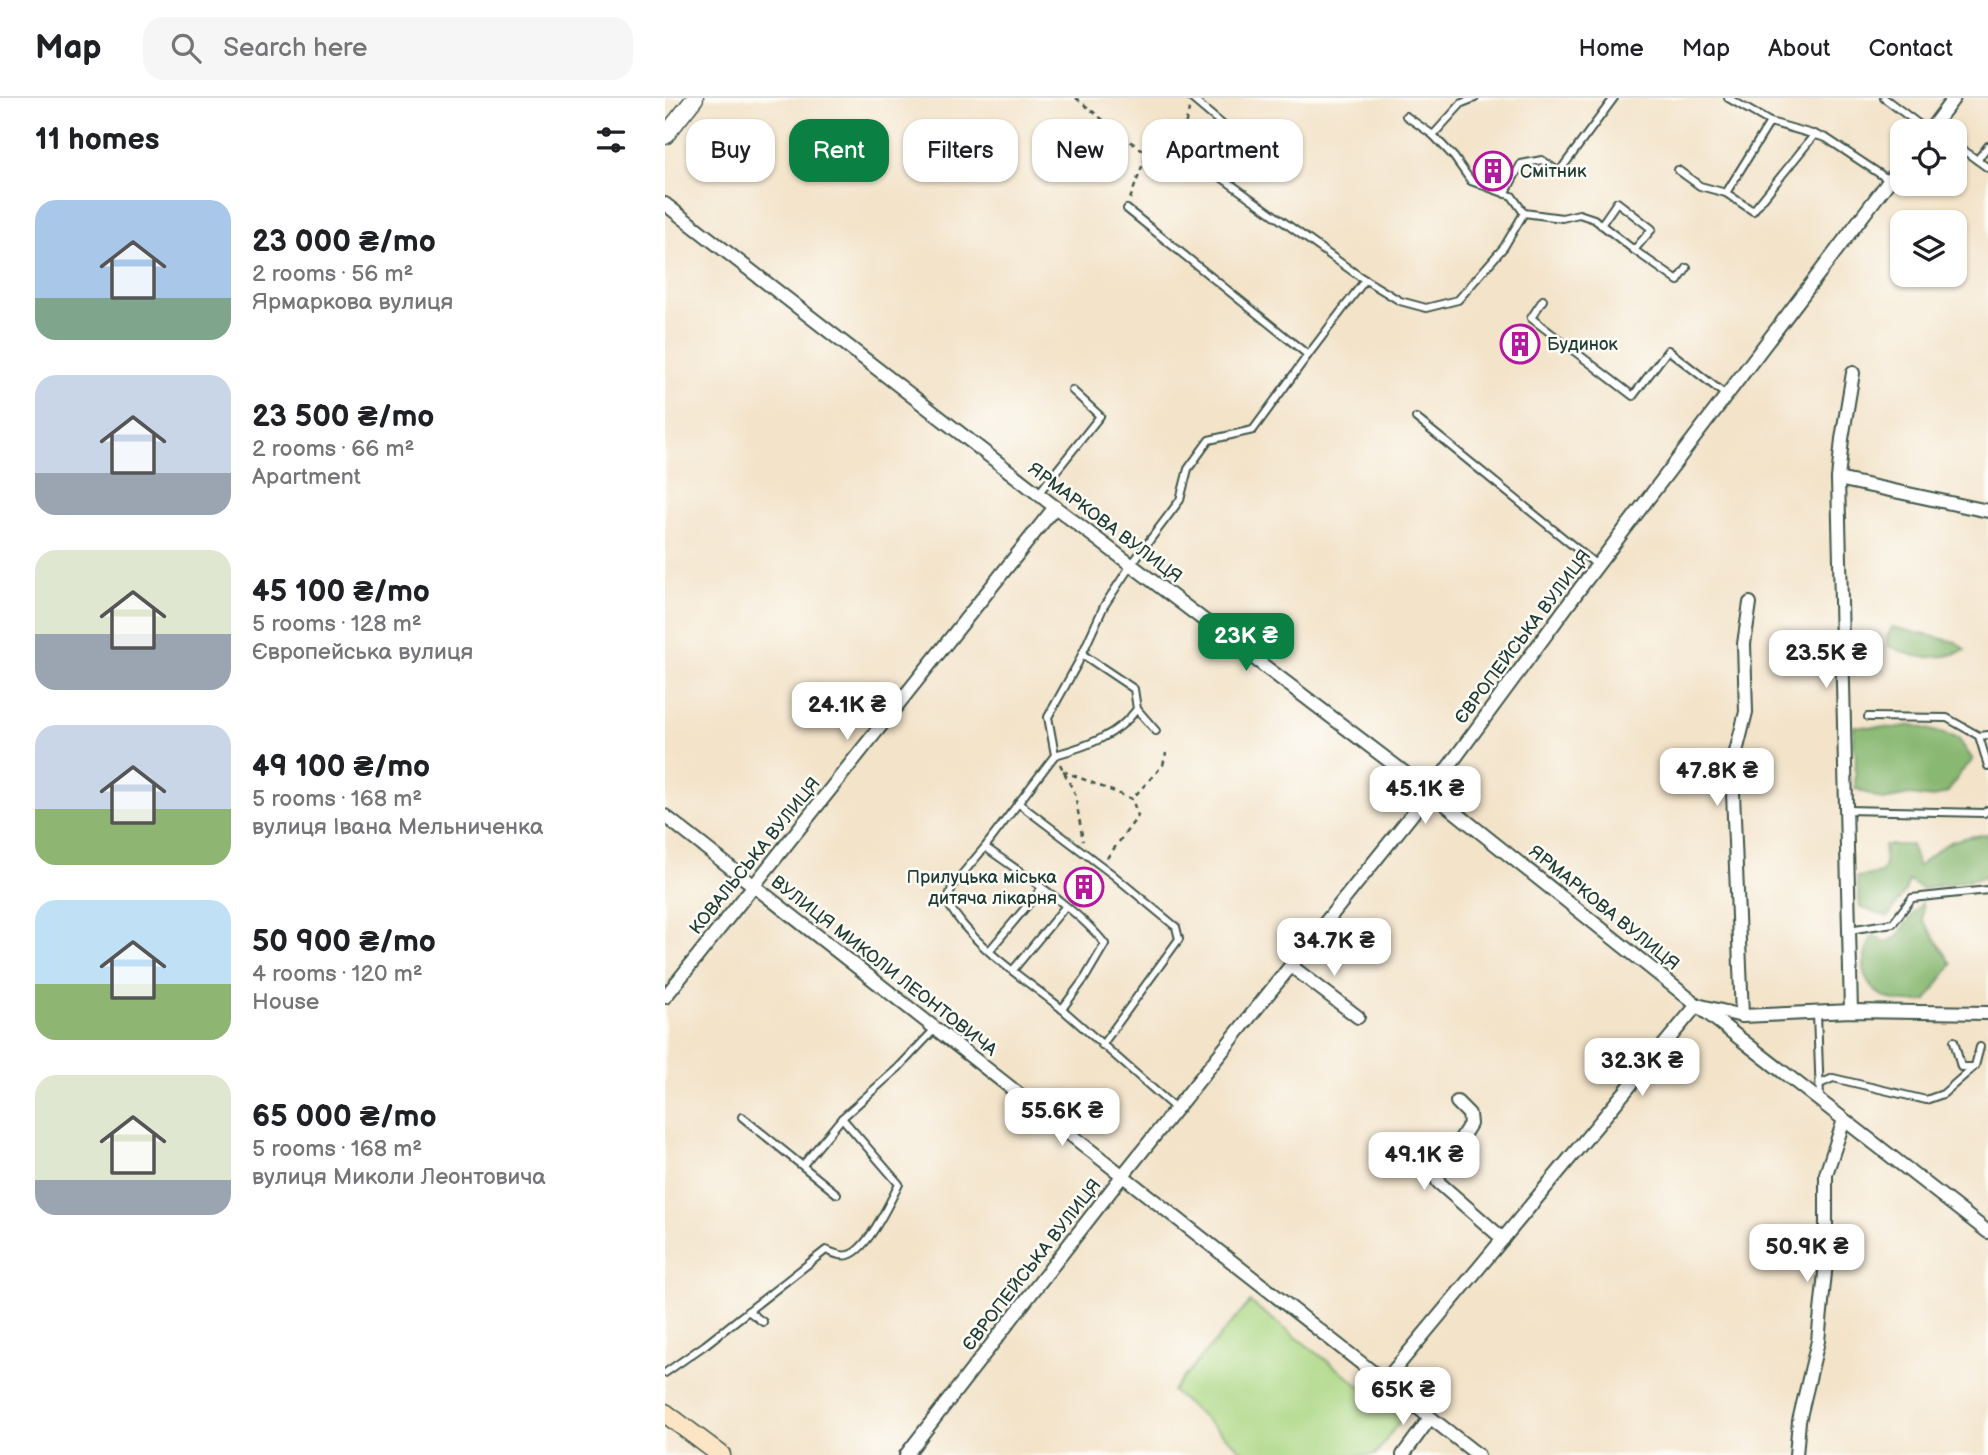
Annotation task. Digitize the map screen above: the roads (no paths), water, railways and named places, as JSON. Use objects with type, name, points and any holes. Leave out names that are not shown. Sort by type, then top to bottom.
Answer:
[{"type":"main road","points":[[665,1413],[721,1455]]},
{"type":"street","points":[[665,136],[671,120],[695,98]]},
{"type":"street","points":[[1939,119],[1954,98]]},
{"type":"street","name":"ЄВРОПЕЙСЬКА ВУЛИЦЯ","points":[[906,1455],[1123,1175],[1430,792],[1889,180]]},
{"type":"street","name":"ЯРМАРКОВА ВУЛИЦЯ","points":[[665,204],[1038,494],[1430,792],[1697,1006],[1988,1232]]},
{"type":"street","points":[[1851,1011],[1838,479],[1853,373]]},
{"type":"street","points":[[1838,479],[1988,511]]},
{"type":"street","name":"КОВАЛЬСЬКА ВУЛИЦЯ","points":[[665,997],[1055,507]]},
{"type":"street","points":[[1742,1016],[1732,768],[1746,712],[1744,644],[1750,603]]},
{"type":"street","name":"ВУЛИЦЯ МИКОЛИ ЛЕОНТОВИЧА","points":[[665,816],[1478,1455]]},
{"type":"street","points":[[1291,966],[1358,1017]]},
{"type":"street","points":[[1385,1381],[1697,1006],[1742,1016],[1851,1011],[1988,1013]]},
{"type":"street","points":[[1457,1102],[1469,1114],[1470,1124],[1438,1176],[1438,1182],[1503,1240]]},
{"type":"street","points":[[1796,1455],[1799,1421],[1818,1341],[1826,1263],[1826,1174],[1844,1120]]},
{"type":"street","points":[[1403,1455],[1430,1418]]},
{"type":"lane","points":[[1433,135],[1459,100],[1475,98]]},
{"type":"lane","points":[[1506,194],[1521,164],[1542,160],[1559,172],[1614,98]]},
{"type":"lane","points":[[1728,98],[1770,122],[1815,134],[1833,143],[1889,180]]},
{"type":"lane","points":[[1884,98],[1915,119]]},
{"type":"lane","points":[[1190,102],[1236,136],[1218,175],[1400,301],[1426,307],[1458,300],[1504,247],[1524,213]]},
{"type":"lane","points":[[1406,116],[1433,135],[1454,157],[1471,181],[1512,196],[1524,213],[1562,218],[1579,214],[1601,225],[1678,281],[1687,268]]},
{"type":"lane","points":[[1726,194],[1770,122]]},
{"type":"lane","points":[[1678,170],[1700,186],[1726,194],[1753,211],[1815,134]]},
{"type":"lane","points":[[1977,160],[1988,146]]},
{"type":"lane","points":[[1967,153],[1988,167]]},
{"type":"lane","points":[[1601,225],[1618,202],[1652,229],[1634,250]]},
{"type":"lane","points":[[1127,208],[1308,355]]},
{"type":"lane","points":[[1055,755],[1048,717],[1104,606],[1180,500],[1188,469],[1209,440],[1253,430],[1365,279]]},
{"type":"lane","points":[[1543,300],[1531,318],[1633,396],[1668,350],[1727,396]]},
{"type":"lane","points":[[1038,494],[1100,416],[1072,390]]},
{"type":"lane","points":[[1416,418],[1598,566]]},
{"type":"lane","points":[[1082,654],[1134,689],[1137,709],[1156,731]]},
{"type":"lane","points":[[1137,709],[1125,725],[1089,745],[1055,755],[953,885],[947,902],[958,922],[989,951],[1062,1009],[1176,1109]]},
{"type":"lane","points":[[1868,717],[1947,718],[1979,736],[1988,735]]},
{"type":"lane","points":[[1979,736],[1988,766]]},
{"type":"lane","points":[[1018,803],[1176,927],[1179,939],[1102,1045]]},
{"type":"lane","points":[[1846,810],[1984,813],[1988,810]]},
{"type":"lane","points":[[985,847],[1042,888],[1097,934],[1105,944],[1062,1009]]},
{"type":"lane","points":[[989,951],[1042,888]]},
{"type":"lane","points":[[1849,929],[1893,923],[1912,898],[1988,890]]},
{"type":"lane","points":[[1013,970],[1065,907]]},
{"type":"lane","points":[[1817,1013],[1820,1100]]},
{"type":"lane","points":[[803,1165],[842,1118],[898,1069],[936,1028]]},
{"type":"lane","points":[[1954,1041],[1961,1067],[1975,1066]]},
{"type":"lane","points":[[1820,1084],[1833,1078],[1926,1100],[1943,1094],[1975,1066],[1980,1047]]},
{"type":"lane","points":[[742,1117],[837,1194]]},
{"type":"lane","points":[[665,1373],[826,1250],[845,1256],[859,1251],[889,1205],[899,1184],[842,1118]]},
{"type":"lane","points":[[748,1311],[763,1322]]},
{"type":"place","name":"Смітник","points":[[1493,171]]},
{"type":"place","name":"Будинок","points":[[1520,344]]},
{"type":"place","name":"Прилуцька міська дитяча лікарня","points":[[1084,887]]}]
